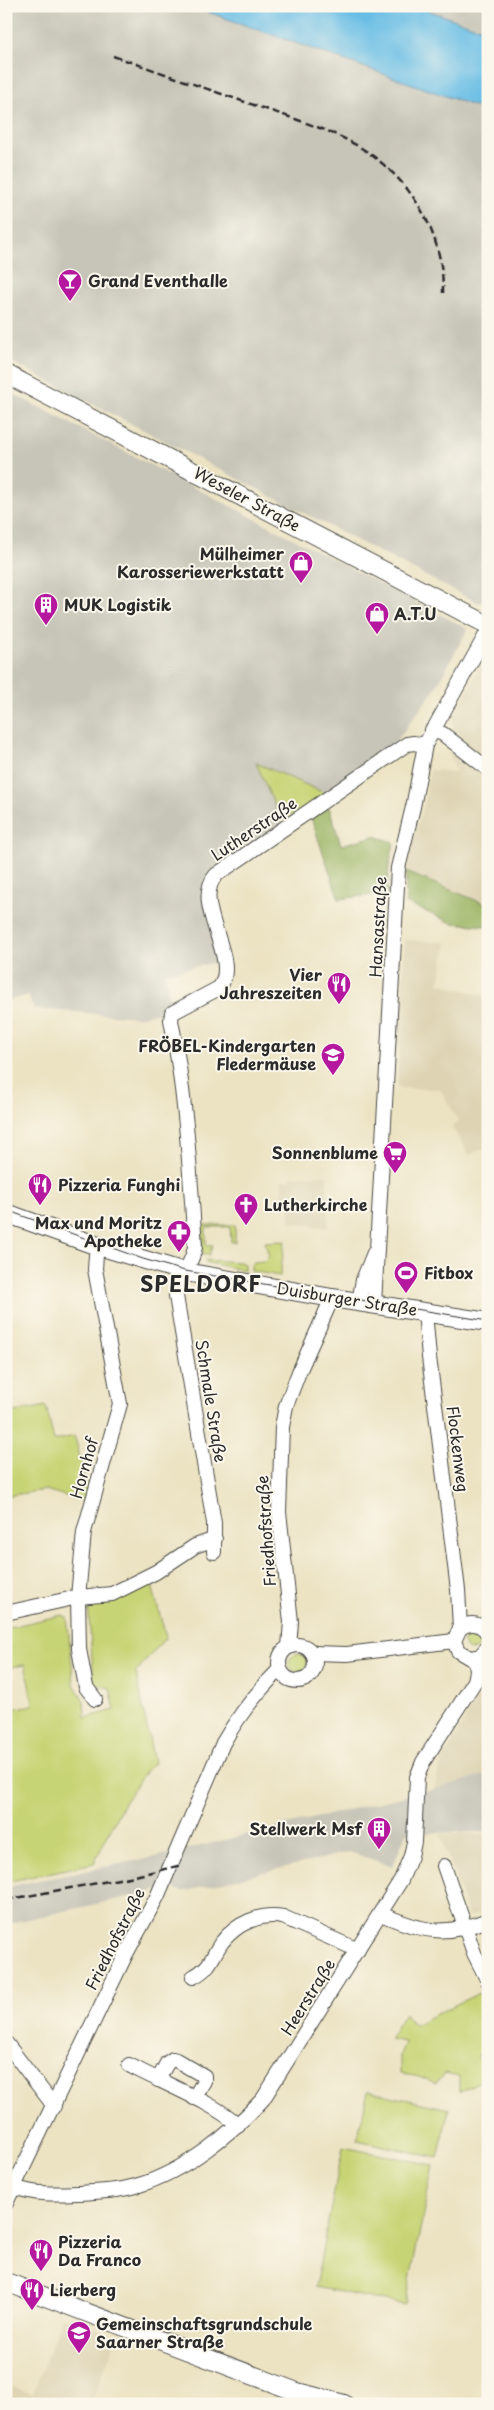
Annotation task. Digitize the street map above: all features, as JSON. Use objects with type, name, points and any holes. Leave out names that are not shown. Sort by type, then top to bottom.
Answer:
[{"type":"main road","name":"Weseler Straße","points":[[6,374],[488,624]]},
{"type":"main road","name":"Duisburger Straße","points":[[12,1216],[99,1246],[185,1272],[332,1298],[488,1322]]},
{"type":"main road","points":[[6,2282],[297,2392],[345,2403]]},
{"type":"street","name":"Hansastraße","points":[[366,1303],[363,1280],[378,1243],[398,868],[413,807],[425,745],[488,631]]},
{"type":"street","points":[[432,730],[443,734],[488,770]]},
{"type":"street","name":"Lutherstraße","points":[[185,1272],[192,1262],[195,1247],[181,1075],[171,1020],[172,1013],[176,1009],[219,988],[224,983],[225,970],[208,897],[212,880],[407,744],[425,745]]},
{"type":"street","name":"Hornhof","points":[[95,1699],[86,1687],[79,1649],[78,1597],[84,1532],[120,1404],[95,1269],[99,1246]]},
{"type":"street","name":"Schmale Straße","points":[[6,1613],[78,1597],[112,1594],[156,1572],[195,1546],[214,1546],[176,1296],[178,1285],[185,1272]]},
{"type":"street","name":"Friedhofstraße","points":[[258,1694],[290,1680],[304,1680],[314,1669],[314,1658],[300,1649],[291,1622],[279,1512],[282,1427],[286,1406],[299,1372],[332,1298]]},
{"type":"street","name":"Flockenweg","points":[[425,1312],[458,1590],[460,1628]]},
{"type":"street","name":"Flockenweg","points":[[458,1590],[475,1624]]},
{"type":"street","points":[[454,1641],[460,1628],[470,1623],[485,1629],[488,1634]]},
{"type":"street","points":[[300,1649],[347,1654],[454,1641]]},
{"type":"street","points":[[454,1641],[461,1654],[474,1658],[484,1653],[488,1647]]},
{"type":"street","name":"Friedhofstraße","points":[[6,2203],[126,1954],[157,1897],[218,1752],[232,1726],[280,1669],[282,1654],[300,1649]]},
{"type":"street","points":[[314,1669],[347,1654]]},
{"type":"street","name":"Heerstraße","points":[[14,2187],[43,2194],[86,2192],[140,2185],[202,2153],[238,2125],[273,2086],[381,1914],[411,1856],[414,1842],[417,1778],[424,1762],[475,1681],[477,1671],[474,1658]]},
{"type":"street","points":[[280,1669],[290,1680]]},
{"type":"street","points":[[444,1866],[474,1953],[488,1981]]},
{"type":"street","points":[[381,1914],[420,1930],[430,1931],[465,1926],[488,1920]]},
{"type":"street","points":[[193,1977],[203,1972],[211,1963],[222,1943],[232,1931],[243,1924],[271,1915],[283,1917],[358,1950]]},
{"type":"street","points":[[6,2043],[54,2106]]},
{"type":"street","points":[[158,2080],[166,2063],[173,2059],[176,2060],[204,2076],[204,2081],[194,2098]]},
{"type":"street","points":[[129,2065],[194,2098],[232,2119],[238,2125]]},
{"type":"shaded area","points":[[6,6],[191,6],[488,111],[488,601],[478,603],[6,359]]},
{"type":"shaded area","points":[[415,6],[488,6],[488,31]]},
{"type":"shaded area","points":[[6,390],[468,629],[435,689],[387,754],[327,794],[256,764],[283,825],[212,872],[205,880],[202,892],[218,962],[165,973],[171,1007],[138,1017],[34,1009],[28,996],[6,1000]]},
{"type":"shaded area","points":[[488,651],[488,905],[407,872],[408,855],[425,802],[430,770],[456,772],[449,751],[454,717]]},
{"type":"shaded area","points":[[405,940],[447,943],[439,983],[488,997],[488,1146],[469,1155],[452,1127],[459,1122],[440,1089],[397,1088]]},
{"type":"shaded area","points":[[327,1175],[328,1228],[290,1222],[289,1205],[282,1205],[282,1180],[291,1180],[291,1176]]},
{"type":"shaded area","points":[[483,1687],[488,1690],[488,1774],[434,1789],[442,1760]]},
{"type":"shaded area","points":[[488,1774],[488,1832],[406,1833],[393,1866],[349,1852],[182,1892],[173,1887],[6,1924],[6,1887],[159,1856]]},
{"type":"shaded area","points":[[440,1834],[488,1834],[488,1910],[469,1917]]},
{"type":"shaded area","name":"Gemeinschaftsgrundschule Saarner Straße","points":[[62,2317],[117,2336],[93,2398],[104,2404],[6,2404],[6,2384],[33,2394]]},
{"type":"green space","points":[[256,763],[327,794],[305,809],[281,820]]},
{"type":"green space","points":[[329,807],[341,845],[374,836],[394,842],[389,866],[387,893],[339,899],[311,818]]},
{"type":"green space","points":[[406,872],[488,905],[488,928],[486,926],[452,923],[406,903]]},
{"type":"green space","points":[[201,1225],[235,1225],[235,1242],[231,1242],[230,1227],[206,1227],[206,1245],[213,1245],[209,1255],[203,1255]]},
{"type":"green space","points":[[285,1241],[280,1276],[251,1271],[251,1265],[254,1262],[265,1261],[269,1257],[265,1242]]},
{"type":"green space","points":[[205,1260],[240,1262],[244,1264],[244,1270],[207,1263]]},
{"type":"green space","points":[[46,1406],[54,1441],[74,1436],[76,1441],[87,1485],[83,1501],[45,1490],[6,1496],[6,1409],[15,1412]]},
{"type":"green space","points":[[151,1582],[166,1637],[136,1672],[154,1763],[148,1768],[122,1806],[94,1863],[6,1882],[6,1710],[33,1705],[25,1665],[6,1668],[6,1628],[62,1615],[67,1617],[74,1684],[84,1702],[85,1718],[115,1710],[110,1688],[94,1684],[88,1604],[115,1602]]},
{"type":"green space","points":[[472,1632],[478,1635],[481,1641],[478,1647],[472,1650],[466,1647],[463,1641],[466,1635]]},
{"type":"green space","points":[[298,1654],[304,1657],[307,1663],[304,1669],[298,1672],[292,1669],[289,1663],[292,1657]]},
{"type":"green space","points":[[483,1991],[488,1997],[488,2049],[477,2056],[488,2070],[488,2077],[459,2092],[459,2076],[444,2073],[436,2084],[419,2077],[400,2073],[400,2055],[405,2042],[389,2039],[405,2013],[414,2025]]},
{"type":"green space","points":[[368,2091],[449,2109],[438,2158],[357,2140]]},
{"type":"green space","points":[[343,2147],[433,2165],[405,2305],[315,2287]]},
{"type":"water","points":[[191,6],[415,6],[488,31],[488,111]]},
{"type":"tram line","points":[[6,1210],[143,1259],[185,1271],[488,1321]]},
{"type":"railway","points":[[113,56],[309,124],[345,139],[366,151],[402,183],[428,223],[436,245],[443,293]]},
{"type":"railway","points":[[6,1900],[135,1876],[182,1865]]},
{"type":"place","name":"Grand Eventhalle","points":[[70,302]]},
{"type":"place","name":"Mülheimer Karosseriewerkstatt","points":[[301,584]]},
{"type":"place","name":"MUK Logistik","points":[[46,626]]},
{"type":"place","name":"A.T.U","points":[[377,635]]},
{"type":"place","name":"Vier Jahreszeiten","points":[[339,1005]]},
{"type":"place","name":"FRÖBEL-Kindergarten Fledermäuse","points":[[333,1076]]},
{"type":"place","name":"Sonnenblume","points":[[395,1174]]},
{"type":"place","name":"Pizzeria Funghi","points":[[40,1206]]},
{"type":"place","name":"Lutherkirche","points":[[246,1226]]},
{"type":"place","name":"Max und Moritz Apotheke","points":[[179,1253]]},
{"type":"place","name":"Fitbox","points":[[406,1294]]},
{"type":"place","name":"Stellwerk Msf","points":[[379,1850]]},
{"type":"place","name":"Pizzeria Da Franco","points":[[41,2272]]},
{"type":"place","name":"Lierberg","points":[[32,2311]]},
{"type":"place","name":"Gemeinschaftsgrundschule Saarner Straße","points":[[79,2354]]},
{"type":"district","name":"SPELDORF","points":[[201,1285]]}]
